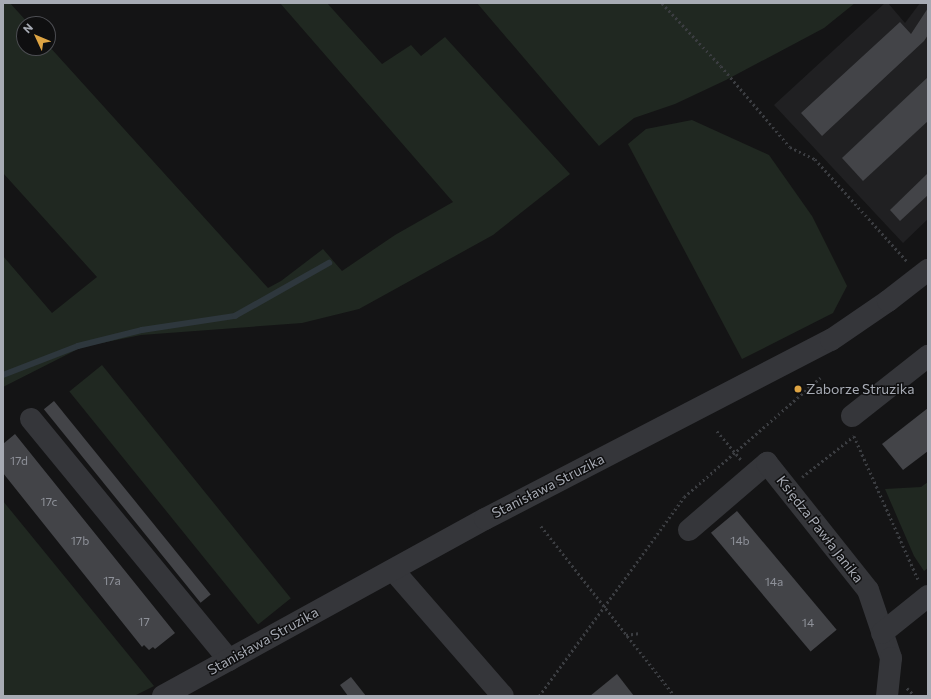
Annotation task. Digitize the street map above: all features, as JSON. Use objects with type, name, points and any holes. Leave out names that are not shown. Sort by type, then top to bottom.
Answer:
[{"type":"street","name":"Stanisława Struzika","points":[[163,696],[492,515],[831,340],[924,273]]},
{"type":"street","points":[[852,416],[928,356]]},
{"type":"street","points":[[31,419],[229,660]]},
{"type":"street","name":"Księdza Pawła Janika","points":[[689,530],[767,463],[868,590],[890,658],[887,696]]},
{"type":"street","points":[[393,570],[503,696]]},
{"type":"street","points":[[882,633],[927,596]]},
{"type":"path","points":[[662,3],[721,66],[790,147],[815,159],[924,273]]},
{"type":"path","points":[[802,478],[854,436],[927,596]]},
{"type":"path","points":[[541,526],[675,696]]},
{"type":"path","points":[[626,635],[640,633]]},
{"type":"shaded area","points":[[3,3],[10,3],[22,16],[16,16],[16,56],[56,56],[56,54],[268,288],[281,281],[323,249],[342,271],[395,235],[453,202],[280,3],[327,3],[382,64],[411,45],[421,56],[445,37],[570,174],[493,235],[359,309],[302,323],[141,335],[82,347],[3,387],[3,256],[52,313],[97,277],[3,173]]},
{"type":"shaded area","points":[[477,3],[855,3],[824,28],[726,80],[675,104],[634,118],[599,146]]},
{"type":"shaded area","points":[[885,3],[888,3],[905,23],[920,3],[928,3],[928,219],[903,243],[774,105]]},
{"type":"shaded area","points":[[692,120],[769,155],[812,216],[847,286],[833,313],[742,359],[628,144],[646,129]]},
{"type":"shaded area","points":[[102,365],[291,598],[258,625],[69,391]]},
{"type":"shaded area","points":[[928,482],[928,568],[924,571],[914,556],[885,489],[921,487]]},
{"type":"shaded area","points":[[3,501],[154,686],[134,696],[3,696]]},
{"type":"building","points":[[928,8],[928,35],[924,41],[822,136],[801,113],[900,22],[911,34]]},
{"type":"building","points":[[928,77],[928,121],[863,181],[842,158]]},
{"type":"building","points":[[928,173],[928,195],[900,221],[890,210]]},
{"type":"building","points":[[54,401],[211,595],[201,603],[44,409]]},
{"type":"building","points":[[928,408],[928,451],[903,470],[882,444]]},
{"type":"building","points":[[15,434],[175,633],[155,649],[153,647],[149,650],[144,645],[142,647],[3,473],[3,444]]},
{"type":"building","points":[[737,511],[837,630],[811,652],[711,533]]},
{"type":"building","points":[[617,674],[634,696],[590,696]]},
{"type":"building","points":[[351,677],[366,696],[348,696],[340,685]]},
{"type":"waterway","points":[[3,375],[78,346],[142,330],[235,316],[329,263]]},
{"type":"place","name":"Zaborze Struzika","points":[[798,389]]}]
